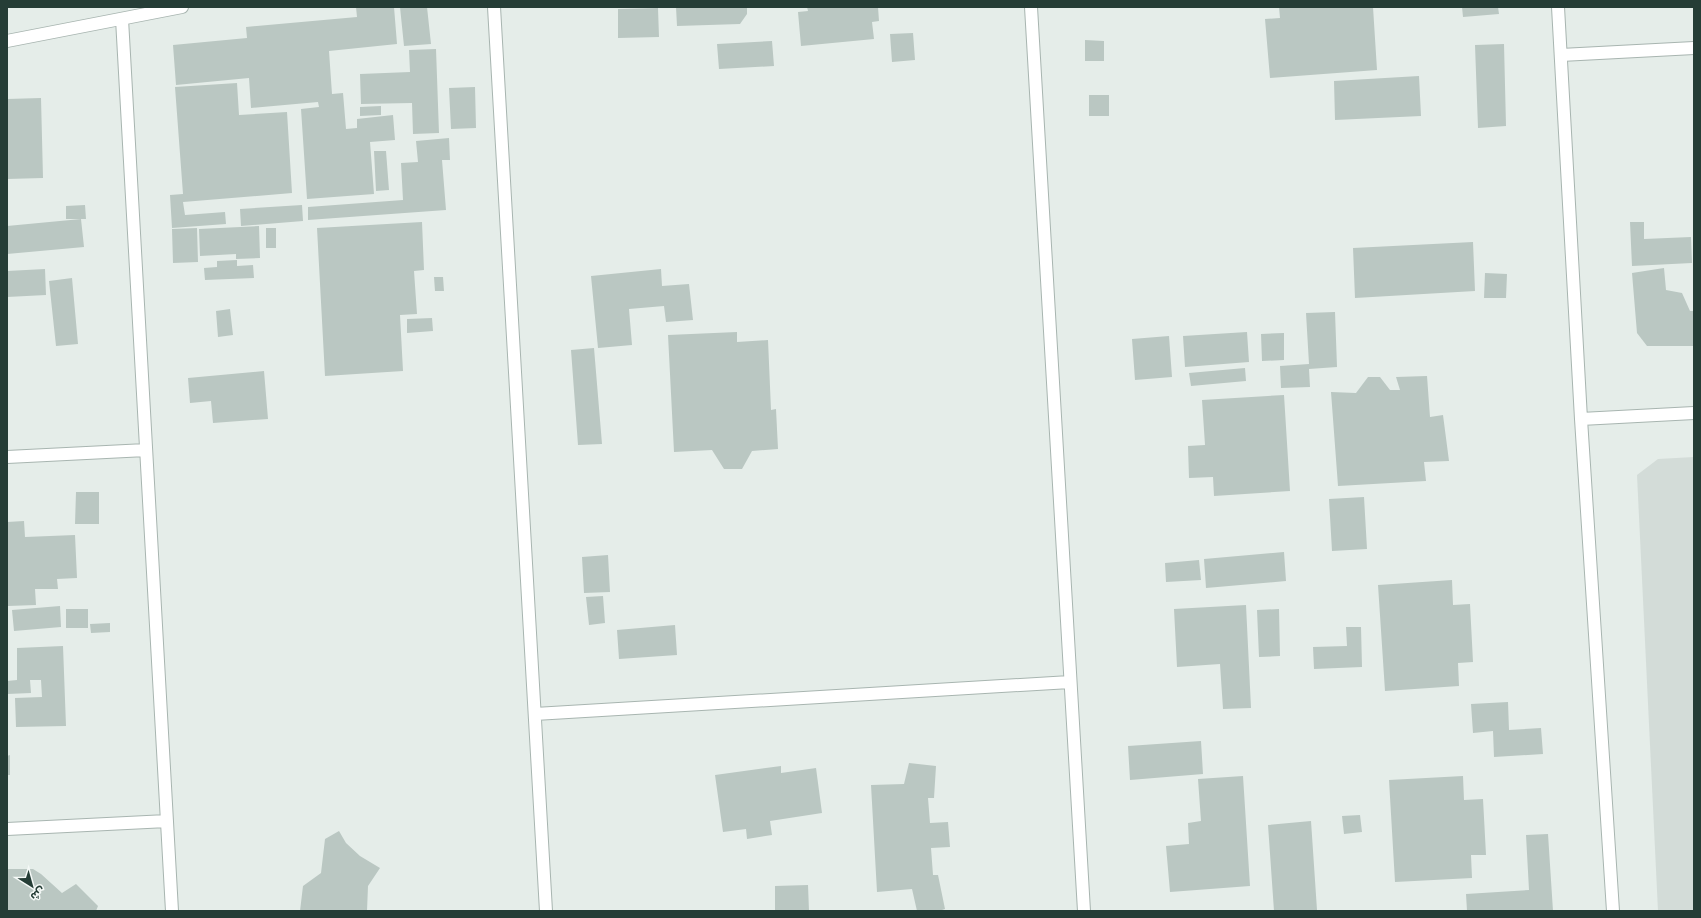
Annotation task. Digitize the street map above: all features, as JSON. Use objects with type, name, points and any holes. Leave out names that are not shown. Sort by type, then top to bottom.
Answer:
[{"type":"street","points":[[7,41],[182,7]]},
{"type":"street","points":[[494,7],[546,911]]},
{"type":"street","points":[[1031,7],[1084,911]]},
{"type":"street","points":[[1558,7],[1581,418],[1613,911]]},
{"type":"street","points":[[122,19],[172,911]]},
{"type":"street","points":[[1561,55],[1694,48]]},
{"type":"street","points":[[1581,418],[1694,413]]},
{"type":"street","points":[[7,457],[146,450]]},
{"type":"street","points":[[535,714],[1070,682]]},
{"type":"street","points":[[7,829],[166,821]]},
{"type":"shaded area","points":[[1694,457],[1694,911],[1658,911],[1637,475],[1658,459]]},
{"type":"building","points":[[356,7],[394,7],[397,44],[329,51],[332,94],[343,93],[346,129],[357,128],[357,119],[393,115],[395,140],[370,142],[374,194],[307,199],[301,109],[319,107],[318,102],[251,108],[249,78],[176,85],[173,45],[247,38],[246,27],[357,17]]},
{"type":"building","points":[[400,7],[427,7],[431,44],[404,46]]},
{"type":"building","points":[[676,7],[747,7],[747,14],[740,24],[677,26]]},
{"type":"building","points":[[807,7],[878,7],[879,21],[872,22],[874,39],[801,46],[798,12],[808,11]]},
{"type":"building","points":[[1279,7],[1373,7],[1377,70],[1270,78],[1265,19],[1280,18]]},
{"type":"building","points":[[1462,7],[1498,7],[1499,14],[1463,17]]},
{"type":"building","points":[[658,8],[659,37],[618,38],[618,9]]},
{"type":"building","points":[[913,33],[915,60],[892,62],[890,34]]},
{"type":"building","points":[[1085,40],[1104,41],[1104,61],[1085,61]]},
{"type":"building","points":[[772,41],[774,66],[719,69],[717,44]]},
{"type":"building","points":[[1504,44],[1506,126],[1478,128],[1475,45]]},
{"type":"building","points":[[436,49],[439,133],[413,134],[412,103],[361,104],[360,74],[410,72],[409,50]]},
{"type":"building","points":[[1419,76],[1421,116],[1335,120],[1334,81]]},
{"type":"building","points":[[237,83],[239,115],[287,112],[292,193],[183,202],[185,215],[225,212],[226,224],[172,228],[170,195],[183,194],[175,87]]},
{"type":"building","points":[[475,87],[476,128],[451,129],[449,88]]},
{"type":"building","points":[[1089,95],[1109,95],[1109,116],[1089,116]]},
{"type":"building","points":[[41,98],[43,178],[7,179],[7,99]]},
{"type":"building","points":[[381,106],[381,115],[360,116],[360,107]]},
{"type":"building","points":[[449,138],[450,160],[442,160],[446,210],[308,220],[308,207],[403,200],[401,163],[418,162],[416,141]]},
{"type":"building","points":[[374,151],[386,151],[389,190],[376,191]]},
{"type":"building","points":[[85,205],[86,219],[66,219],[66,206]]},
{"type":"building","points":[[302,205],[303,221],[241,226],[240,209]]},
{"type":"building","points":[[81,219],[84,247],[7,254],[7,226]]},
{"type":"building","points":[[422,222],[424,270],[414,271],[417,314],[400,315],[403,371],[325,376],[317,228]]},
{"type":"building","points":[[1630,222],[1644,222],[1644,239],[1691,237],[1692,263],[1632,266]]},
{"type":"building","points":[[259,226],[260,258],[236,259],[236,254],[200,256],[199,229]]},
{"type":"building","points":[[197,228],[198,262],[173,263],[172,229]]},
{"type":"building","points":[[266,228],[276,228],[276,248],[266,248]]},
{"type":"building","points":[[1473,242],[1475,291],[1355,298],[1353,248]]},
{"type":"building","points":[[237,260],[237,266],[253,265],[254,278],[205,280],[204,268],[217,267],[217,261]]},
{"type":"building","points":[[1664,268],[1666,290],[1682,293],[1690,311],[1694,311],[1694,346],[1647,346],[1637,333],[1632,273]]},
{"type":"building","points":[[45,269],[46,295],[7,297],[7,271]]},
{"type":"building","points":[[661,269],[662,286],[689,284],[693,320],[666,322],[664,306],[629,309],[632,345],[598,348],[591,276]]},
{"type":"building","points":[[1485,273],[1507,274],[1506,298],[1484,298]]},
{"type":"building","points":[[434,277],[443,277],[444,291],[435,291]]},
{"type":"building","points":[[72,278],[78,344],[56,346],[49,281]]},
{"type":"building","points":[[230,309],[233,335],[218,337],[216,311]]},
{"type":"building","points":[[1335,312],[1337,367],[1309,369],[1310,387],[1281,388],[1280,366],[1309,364],[1306,313]]},
{"type":"building","points":[[432,318],[433,331],[407,333],[407,319]]},
{"type":"building","points":[[737,332],[737,342],[768,340],[771,410],[776,409],[778,449],[752,451],[742,469],[724,469],[712,450],[674,452],[668,335]]},
{"type":"building","points":[[1247,332],[1249,362],[1185,367],[1183,336]]},
{"type":"building","points":[[1284,333],[1284,360],[1262,361],[1261,334]]},
{"type":"building","points":[[1169,336],[1172,377],[1135,380],[1132,339]]},
{"type":"building","points":[[594,348],[602,444],[578,445],[571,350]]},
{"type":"building","points":[[1245,368],[1246,381],[1191,386],[1189,373]]},
{"type":"building","points":[[264,371],[268,419],[213,423],[211,401],[190,403],[188,378]]},
{"type":"building","points":[[1427,376],[1430,417],[1443,415],[1449,461],[1424,462],[1426,481],[1338,486],[1331,392],[1356,393],[1368,377],[1380,377],[1390,390],[1400,390],[1396,377]]},
{"type":"building","points":[[1284,395],[1290,491],[1214,496],[1213,477],[1189,478],[1188,446],[1205,445],[1202,400]]},
{"type":"building","points":[[76,492],[99,492],[99,524],[75,524]]},
{"type":"building","points":[[1364,497],[1367,549],[1332,551],[1329,499]]},
{"type":"building","points":[[24,521],[25,537],[75,535],[77,578],[57,579],[58,589],[35,589],[36,605],[8,606],[7,522]]},
{"type":"building","points":[[1284,552],[1286,581],[1206,588],[1204,559]]},
{"type":"building","points":[[608,555],[610,592],[584,593],[582,557]]},
{"type":"building","points":[[1199,560],[1201,580],[1166,582],[1165,563]]},
{"type":"building","points":[[1452,580],[1453,605],[1470,604],[1473,662],[1458,663],[1459,686],[1385,691],[1378,585]]},
{"type":"building","points":[[603,596],[605,623],[589,625],[586,597]]},
{"type":"building","points":[[1246,605],[1251,708],[1223,709],[1220,664],[1177,667],[1174,609]]},
{"type":"building","points":[[60,606],[61,627],[14,631],[12,610]]},
{"type":"building","points":[[66,609],[88,609],[88,628],[66,628]]},
{"type":"building","points":[[1279,609],[1280,656],[1259,657],[1257,610]]},
{"type":"building","points":[[110,623],[110,632],[91,633],[90,624]]},
{"type":"building","points":[[675,625],[677,655],[619,659],[617,630]]},
{"type":"building","points":[[1346,627],[1361,627],[1362,667],[1314,669],[1313,647],[1347,646]]},
{"type":"building","points":[[63,646],[66,726],[16,727],[15,698],[42,697],[41,680],[30,680],[31,693],[7,694],[7,681],[17,680],[17,648]]},
{"type":"building","points":[[1508,702],[1509,730],[1541,728],[1543,754],[1494,757],[1493,731],[1473,733],[1471,704]]},
{"type":"building","points":[[1201,741],[1203,774],[1130,780],[1128,746]]},
{"type":"building","points":[[10,755],[10,775],[7,775],[7,756]]},
{"type":"building","points":[[909,763],[936,766],[934,798],[928,798],[930,823],[948,822],[950,847],[931,848],[933,875],[938,875],[945,909],[939,911],[917,911],[912,889],[877,892],[871,785],[904,784]]},
{"type":"building","points":[[781,766],[781,773],[816,768],[822,813],[770,821],[772,835],[747,839],[746,829],[723,832],[715,775]]},
{"type":"building","points":[[1243,776],[1250,886],[1170,892],[1166,846],[1189,844],[1188,823],[1201,821],[1198,779]]},
{"type":"building","points":[[1463,776],[1464,800],[1483,799],[1486,855],[1471,855],[1472,878],[1395,882],[1389,780]]},
{"type":"building","points":[[1360,815],[1362,832],[1344,834],[1342,816]]},
{"type":"building","points":[[1311,821],[1317,910],[1274,911],[1268,825]]},
{"type":"building","points":[[339,831],[346,843],[360,856],[380,868],[368,886],[367,911],[300,911],[303,886],[321,873],[325,839]]},
{"type":"building","points":[[1548,834],[1553,911],[1467,911],[1466,894],[1529,890],[1526,835]]},
{"type":"building","points":[[7,869],[33,869],[41,874],[62,893],[76,884],[98,906],[96,911],[7,911]]},
{"type":"building","points":[[808,885],[809,911],[775,911],[775,886]]}]
